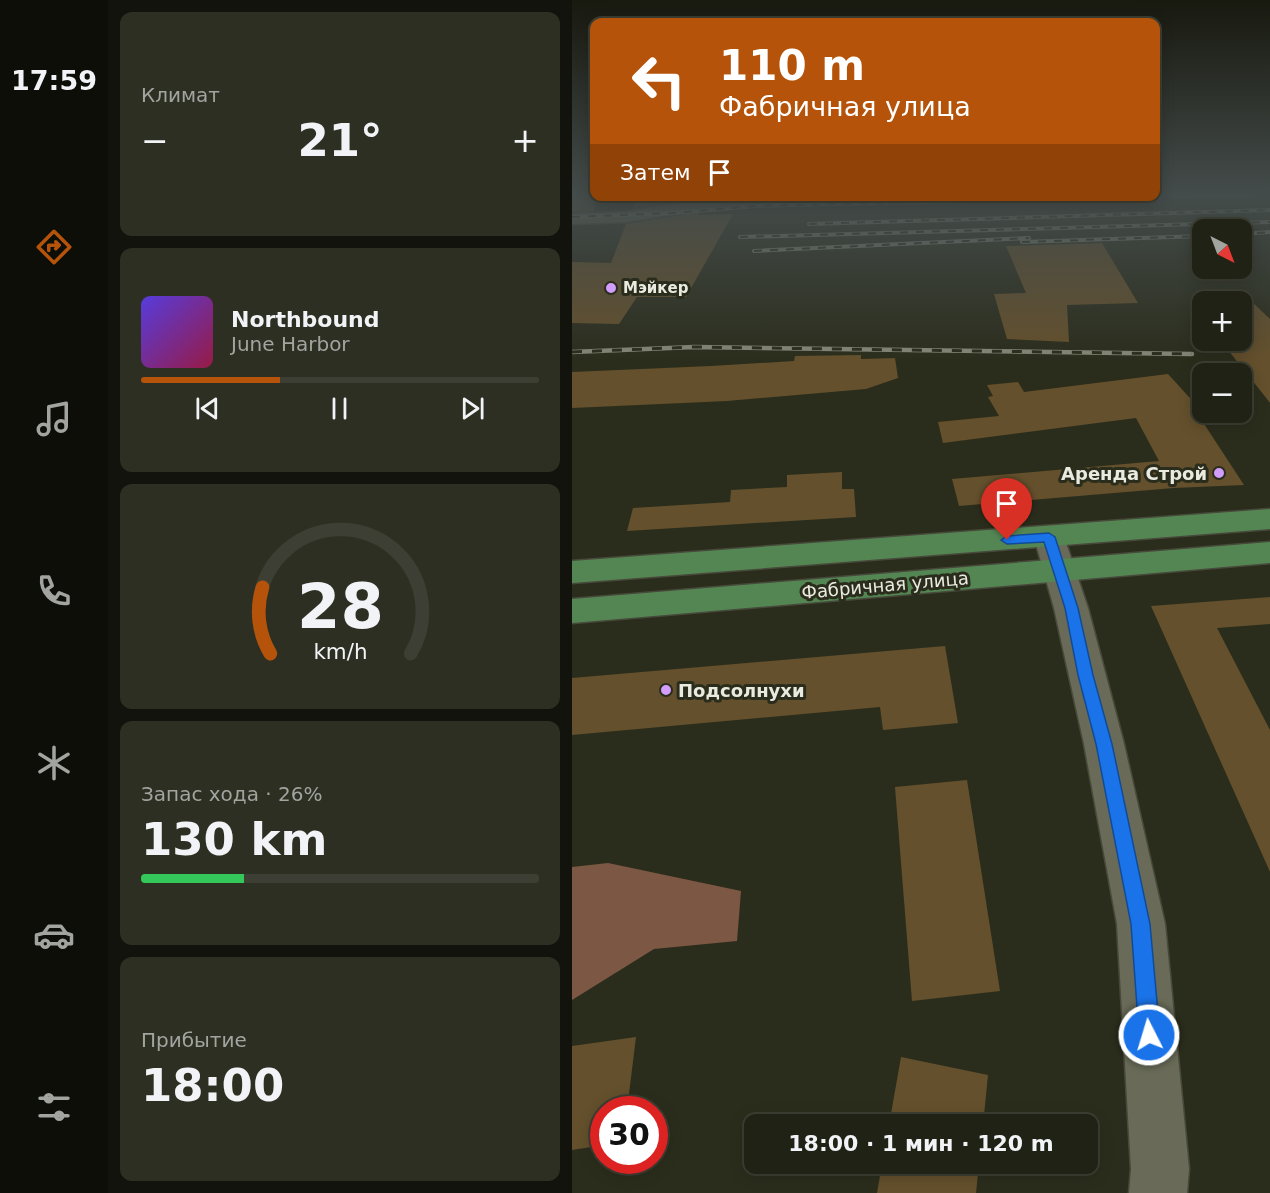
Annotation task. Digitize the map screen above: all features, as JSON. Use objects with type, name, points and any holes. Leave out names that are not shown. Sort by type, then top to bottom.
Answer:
[{"type":"main road","name":"Фабричная улица","points":[[572,611],[1054,554],[1271,519]]},
{"type":"main road","name":"Фабричная улица","points":[[572,572],[1054,554],[1271,552]]},
{"type":"street","points":[[1054,554],[1072,608],[1104,744],[1140,924],[1160,1169],[1158,1193]]},
{"type":"shaded area","points":[[608,863],[741,891],[737,941],[654,949],[572,1000],[572,867]]},
{"type":"building","points":[[616,250],[713,250],[686,297],[637,297],[619,324],[572,323],[572,262],[611,263]]},
{"type":"building","points":[[1008,250],[1106,250],[1138,303],[1067,305],[1069,342],[1007,339],[994,294],[1026,293]]},
{"type":"building","points":[[1252,302],[1271,320],[1271,404],[1252,380],[1252,363],[1238,363],[1229,351],[1252,351]]},
{"type":"building","points":[[861,355],[861,359],[895,358],[898,378],[866,389],[727,401],[572,408],[572,372],[794,361],[795,356]]},
{"type":"building","points":[[1168,374],[1192,400],[1192,423],[1203,423],[1244,485],[1174,488],[959,506],[952,479],[1159,461],[1136,418],[943,443],[938,422],[999,416],[988,397],[993,396],[987,385],[1018,382],[1024,392]]},
{"type":"building","points":[[842,472],[842,489],[854,489],[856,517],[627,531],[633,508],[730,502],[731,490],[787,487],[787,475]]},
{"type":"building","points":[[1271,597],[1271,624],[1217,628],[1271,732],[1271,874],[1151,606]]},
{"type":"building","points":[[945,646],[958,723],[883,730],[880,707],[572,735],[572,678]]},
{"type":"building","points":[[967,780],[1000,991],[912,1001],[895,787]]},
{"type":"building","points":[[636,1037],[629,1096],[590,1096],[590,1147],[572,1150],[572,1046]]},
{"type":"building","points":[[901,1057],[988,1075],[984,1114],[891,1114]]},
{"type":"building","points":[[880,1174],[978,1174],[976,1193],[877,1193]]},
{"type":"railway","points":[[754,251],[782,250]]},
{"type":"railway","points":[[572,352],[694,347],[1192,354]]},
{"type":"place","name":"Мэйкер","points":[[611,288]]},
{"type":"place","name":"Аренда Строй","points":[[1219,473]]},
{"type":"place","name":"Подсолнухи","points":[[666,690]]},
{"type":"route","points":[[1007,540],[1049,537],[1072,608],[1104,744],[1140,924],[1149,1035]]}]
